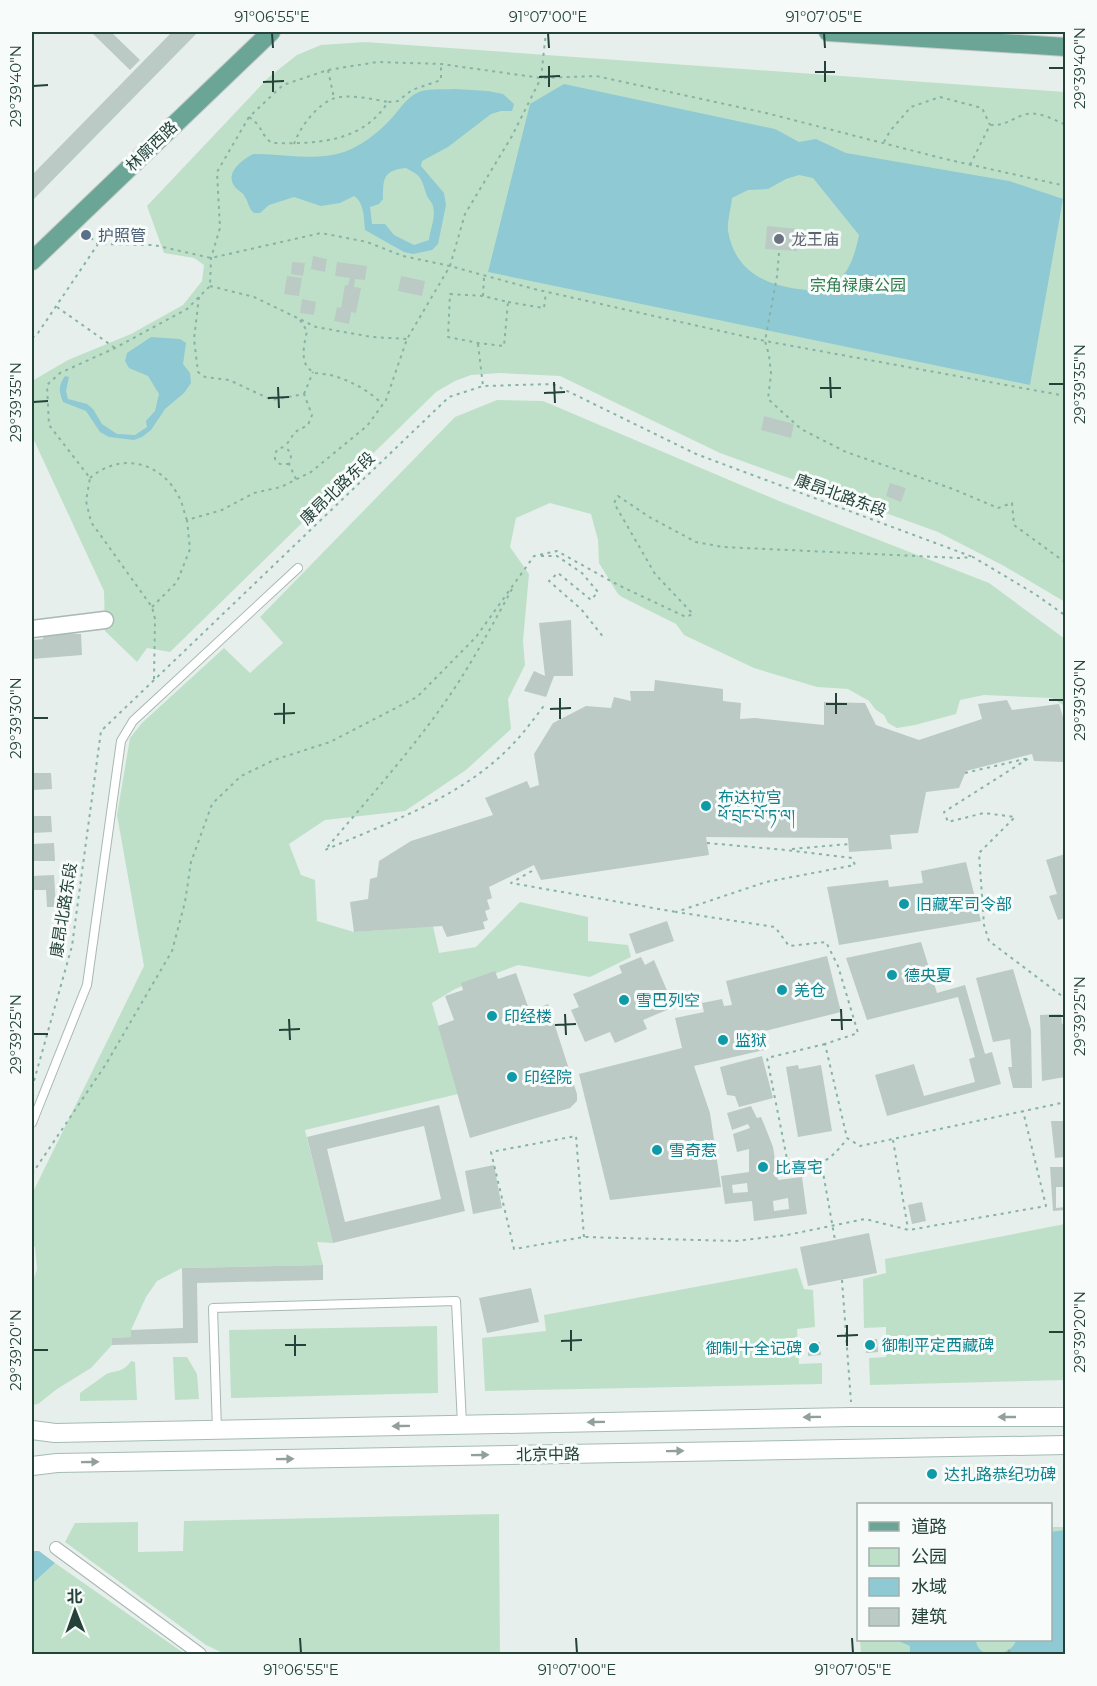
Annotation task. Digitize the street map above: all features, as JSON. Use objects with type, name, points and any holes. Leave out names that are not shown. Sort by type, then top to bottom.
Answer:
[{"type":"main road","name":"林廓西路","points":[[32,261],[271,32]]},
{"type":"main road","points":[[828,32],[1059,42]]},
{"type":"main road","name":"北京中路","points":[[32,1430],[55,1433],[850,1417],[1065,1417]]},
{"type":"main road","name":"北京中路","points":[[32,1466],[69,1463],[1065,1445]]},
{"type":"street","points":[[32,629],[105,620]]},
{"type":"street","points":[[56,1548],[200,1654]]},
{"type":"lane","points":[[32,1123],[87,984],[121,741],[133,721],[298,568]]},
{"type":"lane","points":[[217,1430],[213,1308],[456,1301],[462,1424]]},
{"type":"path","points":[[187,520],[222,510],[254,493],[281,487],[311,472],[367,426],[383,405],[407,339],[450,266],[465,214],[512,136],[541,78],[546,32]]},
{"type":"path","points":[[90,478],[49,425],[47,385],[60,373],[115,348],[187,309],[210,286],[211,258],[220,228],[217,172],[249,117],[283,85],[328,70],[377,62],[441,64],[541,78],[596,76],[766,113],[970,165],[1065,186]]},
{"type":"path","points":[[294,144],[300,128],[313,113],[334,98],[388,102],[398,100],[412,90],[441,80],[441,64]]},
{"type":"path","points":[[328,70],[334,98]]},
{"type":"path","points":[[884,143],[890,131],[911,107],[940,97],[982,108],[990,125]]},
{"type":"path","points":[[249,117],[260,124],[265,139],[272,143],[333,141],[361,129],[382,111],[388,102]]},
{"type":"path","points":[[990,125],[1001,126],[1025,114],[1041,115],[1065,125]]},
{"type":"path","points":[[970,165],[990,125]]},
{"type":"path","points":[[32,338],[38,333],[99,244],[154,245],[211,258],[321,233],[367,242],[403,256],[450,266],[484,277],[765,341],[1065,396]]},
{"type":"path","points":[[778,253],[776,280],[765,341],[771,374],[768,399],[801,429],[846,452],[953,489],[998,508],[1012,503],[1014,525],[1065,563]]},
{"type":"path","points":[[483,296],[484,277]]},
{"type":"path","points":[[210,286],[254,297],[316,327],[341,333],[407,339]]},
{"type":"path","points":[[508,303],[504,346],[448,337],[450,294],[483,296],[508,303],[544,308],[546,292]]},
{"type":"path","points":[[199,297],[194,339],[198,372],[205,377],[229,380],[272,400],[304,394]]},
{"type":"path","points":[[56,306],[115,348]]},
{"type":"path","points":[[300,320],[307,331],[303,357],[313,372],[335,376],[353,384],[375,397],[383,405]]},
{"type":"path","points":[[478,343],[483,386]]},
{"type":"path","points":[[289,464],[280,464],[275,459],[275,453],[279,448],[285,447],[295,432],[308,425],[312,415],[304,394],[313,372]]},
{"type":"path","name":"康昂北路东段","points":[[32,1088],[72,946],[101,731],[449,398],[483,386],[553,384],[696,454],[973,557],[1035,594],[1065,616]]},
{"type":"path","points":[[285,447],[292,458],[289,464]]},
{"type":"path","points":[[152,607],[177,582],[190,549],[187,520],[179,497],[165,478],[135,461],[119,463],[100,470],[90,478],[86,501],[91,522],[152,607],[155,619],[154,679]]},
{"type":"path","points":[[289,464],[296,479]]},
{"type":"path","points":[[32,1174],[106,1064],[172,951],[185,902],[191,862],[212,804],[241,776],[274,760],[330,742],[417,697],[476,637],[534,556],[557,550],[618,585],[686,617],[693,614],[655,574],[614,503],[618,496],[651,518],[696,542],[723,547],[973,557]]},
{"type":"path","points":[[534,556],[557,556],[582,573],[598,592],[591,600],[558,573],[549,581],[581,609],[604,638]]},
{"type":"path","points":[[518,579],[486,638],[451,693],[325,850],[451,793],[505,752],[546,703]]},
{"type":"path","points":[[965,772],[1029,758],[944,812],[948,822],[984,813],[1015,817],[979,853],[984,925],[988,941],[1065,999]]},
{"type":"path","points":[[676,912],[766,882],[855,865],[852,858],[707,843]]},
{"type":"path","points":[[786,850],[849,844]]},
{"type":"path","points":[[532,871],[511,883],[775,927],[789,946],[826,942],[837,966],[858,1033],[825,1044],[767,1058],[787,1159],[807,1165],[832,1158],[847,1138]]},
{"type":"path","points":[[825,1044],[847,1138],[860,1146],[1065,1102]]},
{"type":"path","points":[[584,1237],[576,1136],[491,1152],[514,1249],[584,1237],[736,1241],[787,1235],[865,1219],[909,1230],[1046,1206],[1023,1111]]},
{"type":"path","points":[[893,1140],[909,1230]]},
{"type":"path","points":[[821,1161],[835,1240]]},
{"type":"path","points":[[842,1280],[852,1397],[850,1417]]},
{"type":"path","points":[[1008,1650],[1012,1654]]},
{"type":"green space","name":"宗角禄康公园","points":[[365,42],[1065,92],[1065,602],[1004,566],[938,532],[720,453],[560,376],[500,373],[471,375],[436,392],[170,652],[147,648],[137,662],[105,631],[104,591],[32,436],[32,381],[68,360],[131,334],[183,305],[202,281],[204,265],[194,258],[164,253],[147,206],[269,77],[297,55],[321,45]]},
{"type":"green space","points":[[497,400],[543,401],[779,501],[989,583],[1065,639],[1065,706],[1052,698],[984,695],[960,700],[956,714],[897,728],[888,723],[884,715],[876,710],[869,701],[848,689],[817,687],[754,668],[684,635],[676,624],[622,597],[599,563],[598,540],[591,514],[550,503],[516,518],[510,547],[529,574],[523,641],[525,665],[508,699],[511,729],[466,770],[405,811],[325,820],[289,844],[301,875],[315,880],[317,921],[354,932],[433,926],[439,953],[476,947],[520,902],[588,917],[588,941],[628,945],[631,957],[590,977],[518,965],[455,989],[432,1003],[458,1094],[305,1130],[333,1243],[317,1242],[323,1265],[182,1268],[157,1281],[146,1297],[131,1330],[131,1337],[112,1338],[112,1345],[91,1368],[38,1404],[32,1405],[32,1284],[37,1269],[35,1247],[32,1244],[32,1194],[144,966],[117,815],[130,738],[142,723],[224,648],[250,673],[283,643],[260,617],[455,417]]},
{"type":"green space","points":[[1065,1224],[1065,1380],[870,1385],[869,1358],[886,1357],[886,1327],[864,1328],[863,1279],[886,1273],[885,1259]]},
{"type":"green space","points":[[797,1268],[804,1289],[813,1290],[815,1327],[797,1329],[799,1364],[822,1363],[822,1384],[485,1391],[482,1338],[546,1331],[544,1315]]},
{"type":"green space","points":[[437,1326],[438,1393],[231,1398],[229,1330]]},
{"type":"green space","points":[[173,1357],[187,1357],[197,1374],[199,1399],[175,1400]]},
{"type":"green space","points":[[131,1361],[135,1362],[137,1400],[80,1401],[80,1393],[108,1373],[121,1370]]},
{"type":"green space","points":[[499,1514],[500,1654],[225,1654],[206,1645],[65,1542],[75,1523],[138,1522],[138,1552],[183,1551],[184,1521]]},
{"type":"green space","points":[[1052,1527],[1065,1527],[1065,1654],[861,1654],[860,1641],[1052,1641]]},
{"type":"green space","points":[[55,1563],[185,1654],[32,1654],[32,1584]]},
{"type":"water","points":[[564,84],[775,129],[799,142],[816,139],[846,153],[1009,181],[1063,199],[1030,385],[488,272],[530,104]],"holes":[[[799,175],[813,178],[859,235],[849,266],[827,291],[794,288],[764,280],[741,262],[733,248],[728,231],[732,198],[748,190],[768,189]]]},
{"type":"water","points":[[455,89],[503,94],[514,104],[512,111],[491,114],[448,147],[422,161],[421,166],[444,193],[446,205],[438,244],[432,250],[413,254],[404,252],[365,230],[362,206],[354,196],[340,203],[321,206],[294,197],[269,205],[260,213],[254,213],[244,195],[232,182],[236,168],[253,154],[310,157],[344,152],[374,135],[414,94],[427,90]],"holes":[[[406,168],[418,175],[434,210],[429,240],[414,245],[394,235],[385,224],[372,224],[370,207],[379,204],[383,199],[384,181],[389,173]]]},
{"type":"water","points":[[151,337],[180,339],[186,343],[183,364],[190,373],[191,383],[184,393],[165,409],[151,430],[142,437],[134,440],[109,437],[100,432],[86,411],[63,402],[60,389],[65,376],[69,377],[66,391],[68,399],[87,404],[102,424],[117,434],[135,435],[147,427],[146,421],[155,411],[159,394],[148,376],[129,368],[125,361],[127,353]]},
{"type":"water","points":[[1065,1530],[1065,1654],[997,1654],[1011,1648],[1016,1641],[1052,1641],[1052,1532]]},
{"type":"water","points":[[32,1551],[39,1551],[55,1563],[32,1584]]},
{"type":"water","points":[[898,1641],[976,1641],[977,1646],[989,1654],[910,1654],[910,1646]]},
{"type":"building","points":[[91,32],[111,32],[140,60],[130,70]]},
{"type":"building","points":[[172,32],[198,32],[32,201],[32,175]]},
{"type":"building","points":[[767,226],[798,229],[797,251],[765,249]]},
{"type":"building","points":[[313,256],[327,259],[325,272],[311,269]]},
{"type":"building","points":[[292,262],[305,263],[303,276],[291,274]]},
{"type":"building","points":[[337,262],[367,266],[365,280],[355,279],[354,287],[361,288],[356,313],[351,312],[349,324],[334,321],[337,307],[341,308],[345,285],[348,285],[350,278],[335,276]]},
{"type":"building","points":[[287,276],[302,278],[299,296],[284,294]]},
{"type":"building","points":[[401,276],[425,281],[422,296],[398,291]]},
{"type":"building","points":[[302,299],[316,302],[314,315],[300,313]]},
{"type":"building","points":[[764,416],[794,424],[791,438],[761,430]]},
{"type":"building","points":[[890,483],[906,488],[901,502],[886,496]]},
{"type":"building","points":[[571,620],[573,676],[554,676],[546,697],[524,691],[534,671],[545,676],[539,623]]},
{"type":"building","points":[[57,633],[81,634],[82,655],[32,659],[32,640],[43,639],[43,636],[57,635]]},
{"type":"building","name":"布达拉宫 ཕོ་བྲང་པོ་ཏ་ལ།","points":[[655,680],[723,689],[723,701],[741,703],[740,719],[755,718],[824,725],[824,702],[865,703],[876,725],[919,740],[982,719],[978,704],[1007,700],[1012,710],[1059,704],[1063,717],[1065,717],[1065,762],[1034,761],[1032,754],[966,771],[959,788],[926,792],[918,833],[890,835],[892,849],[849,852],[848,838],[706,837],[709,855],[541,880],[534,865],[489,887],[492,898],[487,900],[490,909],[485,911],[488,920],[483,922],[485,929],[447,937],[442,926],[354,932],[350,902],[368,899],[370,879],[377,877],[379,861],[411,841],[493,815],[485,798],[527,781],[530,788],[539,785],[534,754],[553,723],[586,706],[611,708],[614,697],[631,701],[630,691],[654,691]]},
{"type":"building","points":[[32,773],[51,773],[52,789],[32,790]]},
{"type":"building","points":[[32,816],[51,816],[52,832],[32,833]]},
{"type":"building","points":[[54,843],[55,861],[32,861],[32,844]]},
{"type":"building","points":[[1065,854],[1065,918],[1058,920],[1049,896],[1057,894],[1046,860]]},
{"type":"building","name":"旧藏军司令部","points":[[966,862],[981,921],[839,945],[827,887],[888,880],[889,887],[923,883],[921,871]]},
{"type":"building","points":[[54,875],[56,907],[47,907],[46,890],[32,890],[32,876]]},
{"type":"building","points":[[667,921],[674,941],[636,954],[629,934]]},
{"type":"building","points":[[921,942],[937,993],[965,985],[985,1054],[992,1052],[1001,1084],[887,1116],[875,1075],[914,1064],[924,1096],[975,1082],[969,1059],[975,1057],[958,997],[867,1020],[846,958]]},
{"type":"building","name":"雪奇惹","points":[[827,956],[841,1012],[765,1031],[768,1049],[694,1066],[710,1113],[721,1187],[610,1200],[579,1074],[682,1048],[675,1018],[704,1012],[702,1003],[722,999],[724,1006],[732,1005],[726,981]]},
{"type":"building","name":"雪巴列空","points":[[641,957],[645,965],[654,960],[674,1007],[643,1020],[647,1029],[615,1043],[610,1032],[585,1042],[571,1010],[579,1007],[573,994],[622,973],[619,966]]},
{"type":"building","points":[[1013,969],[1031,1030],[1032,1088],[1013,1088],[1008,1067],[1012,1067],[1010,1039],[993,1042],[976,978]]},
{"type":"building","name":"印经院","points":[[495,971],[498,979],[516,973],[530,1012],[548,1004],[577,1094],[577,1101],[570,1108],[470,1138],[438,1026],[454,1020],[445,996],[463,990],[461,983]]},
{"type":"building","points":[[1061,1014],[1062,1024],[1065,1023],[1065,1077],[1042,1081],[1040,1015]]},
{"type":"building","points":[[762,1056],[773,1098],[739,1107],[735,1096],[727,1095],[720,1067]]},
{"type":"building","points":[[798,1065],[799,1069],[821,1065],[832,1131],[798,1137],[786,1067]]},
{"type":"building","points":[[439,1105],[465,1211],[333,1243],[307,1137]],"holes":[[[424,1126],[441,1199],[345,1222],[327,1149]]]},
{"type":"building","name":"比喜宅","points":[[751,1106],[757,1118],[761,1117],[773,1147],[778,1180],[802,1177],[807,1214],[754,1221],[752,1201],[725,1204],[721,1176],[749,1172],[749,1149],[737,1152],[733,1134],[750,1128],[748,1124],[732,1130],[727,1113]],"holes":[[[747,1183],[748,1192],[733,1193],[732,1185]],[[788,1198],[789,1209],[774,1211],[773,1201]]]},
{"type":"building","points":[[1051,1121],[1065,1121],[1065,1157],[1055,1158]]},
{"type":"building","points":[[494,1165],[502,1208],[473,1214],[465,1171]]},
{"type":"building","points":[[1050,1167],[1065,1167],[1065,1187],[1056,1187],[1056,1208],[1065,1207],[1065,1210],[1053,1211]]},
{"type":"building","points":[[922,1202],[926,1221],[912,1224],[908,1205]]},
{"type":"building","points":[[869,1233],[877,1273],[808,1286],[800,1247]]},
{"type":"building","points":[[323,1265],[323,1280],[197,1283],[198,1343],[112,1345],[112,1338],[131,1337],[131,1330],[183,1328],[182,1268]]},
{"type":"building","points":[[531,1288],[539,1322],[487,1333],[479,1298]]},
{"type":"building","points":[[877,1339],[878,1352],[866,1353],[865,1340]]},
{"type":"building","points":[[820,1342],[821,1355],[808,1356],[808,1343]]},
{"type":"place","name":"护照管","points":[[86,235]]},
{"type":"place","name":"龙王庙","points":[[779,239]]},
{"type":"place","name":"布达拉宫 ཕོ་བྲང་པོ་ཏ་ལ།","points":[[706,806]]},
{"type":"place","name":"旧藏军司令部","points":[[904,904]]},
{"type":"place","name":"德央夏","points":[[892,975]]},
{"type":"place","name":"羌仓","points":[[782,990]]},
{"type":"place","name":"雪巴列空","points":[[624,1000]]},
{"type":"place","name":"印经楼","points":[[492,1016]]},
{"type":"place","name":"监狱","points":[[723,1040]]},
{"type":"place","name":"印经院","points":[[512,1077]]},
{"type":"place","name":"雪奇惹","points":[[657,1150]]},
{"type":"place","name":"比喜宅","points":[[763,1167]]},
{"type":"place","name":"御制平定西藏碑","points":[[870,1345]]},
{"type":"place","name":"御制十全记碑","points":[[814,1348]]},
{"type":"place","name":"达扎路恭纪功碑","points":[[932,1474]]}]
